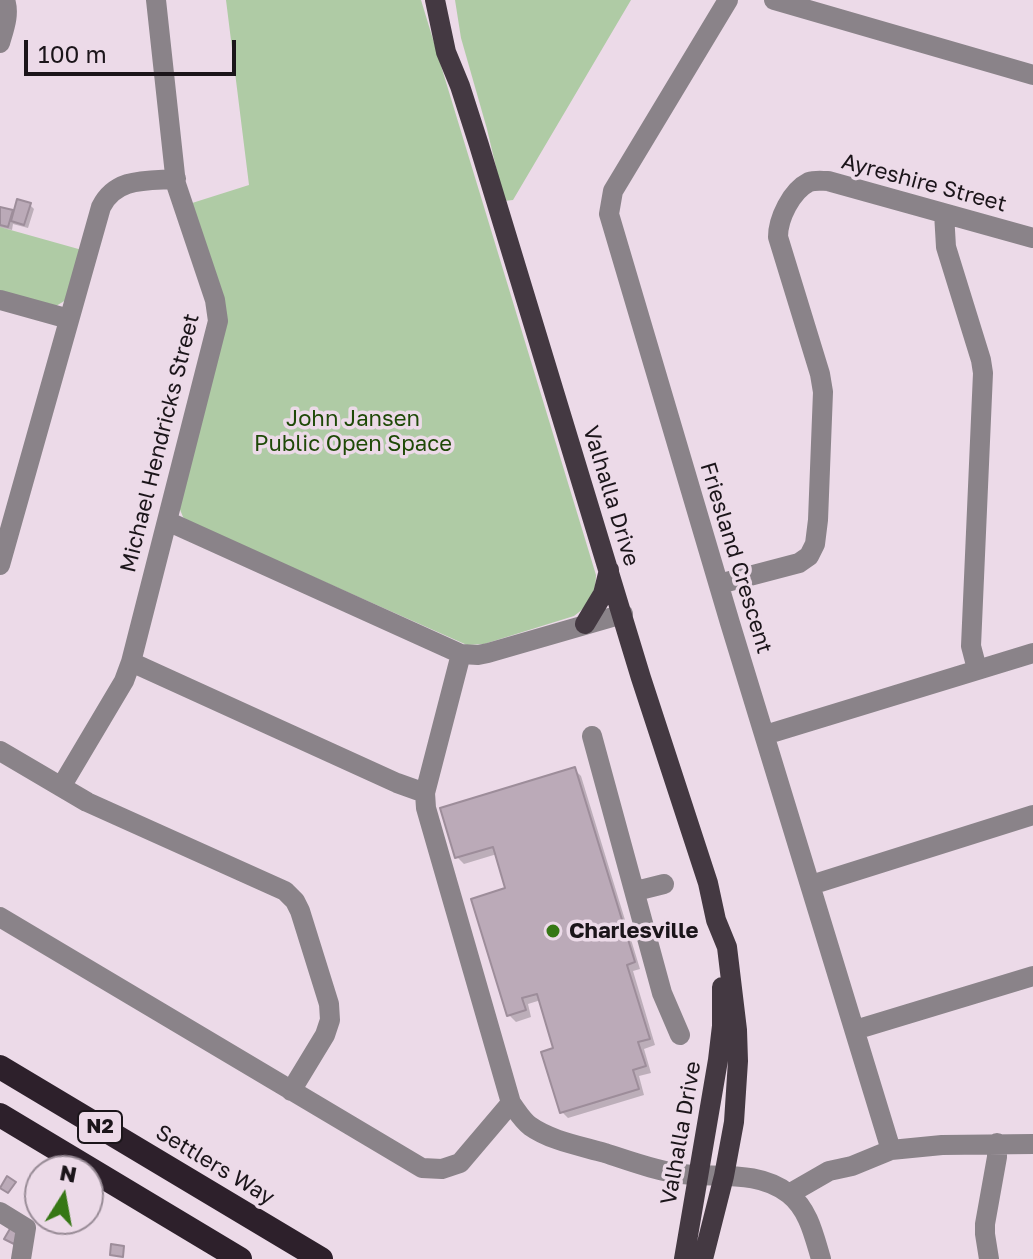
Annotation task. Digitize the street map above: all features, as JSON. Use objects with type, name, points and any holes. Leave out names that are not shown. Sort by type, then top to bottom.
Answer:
[{"type":"highway","name":"Settlers Way","points":[[0,1067],[321,1259]]},
{"type":"highway","name":"N2","points":[[0,1115],[240,1259]]},
{"type":"main road","name":"Valhalla Drive","points":[[435,0],[446,52],[460,86],[716,920],[727,947],[737,1030],[734,1122],[703,1259]]},
{"type":"main road","name":"Valhalla Drive","points":[[447,0],[460,86]]},
{"type":"main road","points":[[585,624],[603,594],[609,570]]},
{"type":"main road","name":"Valhalla Drive","points":[[684,1259],[722,1026],[716,920]]},
{"type":"street","points":[[0,43],[6,22],[5,0]]},
{"type":"street","name":"Michael Hendricks Street","points":[[61,787],[124,681],[131,662],[218,321],[215,300],[179,196],[156,0]]},
{"type":"street","name":"Friesland Crescent","points":[[728,0],[613,191],[609,214],[891,1150]]},
{"type":"street","points":[[774,0],[1033,75]]},
{"type":"street","points":[[0,565],[105,198],[121,186],[176,179]]},
{"type":"street","name":"Ayreshire Street","points":[[719,584],[799,563],[809,556],[815,544],[823,392],[778,237],[780,220],[797,192],[810,182],[828,181],[1033,238]]},
{"type":"street","points":[[944,213],[946,247],[983,373],[971,646],[977,669]]},
{"type":"street","points":[[0,300],[69,319]]},
{"type":"street","points":[[167,521],[461,654],[488,653],[623,614]]},
{"type":"street","points":[[765,735],[1033,653]]},
{"type":"street","points":[[461,654],[425,793],[428,816],[511,1103],[525,1122],[545,1134],[657,1169],[680,1174],[756,1179],[772,1184],[795,1200],[810,1224],[821,1259]]},
{"type":"street","points":[[131,662],[425,793]]},
{"type":"street","points":[[592,736],[662,993],[680,1035]]},
{"type":"street","points":[[0,751],[87,802],[285,891],[295,901],[330,1012],[325,1035],[291,1091]]},
{"type":"street","points":[[811,885],[1033,815]]},
{"type":"street","points":[[636,891],[664,884]]},
{"type":"street","points":[[0,917],[411,1163],[430,1170],[460,1163],[511,1103]]},
{"type":"street","points":[[855,1030],[1033,976]]},
{"type":"street","points":[[989,1259],[985,1224],[997,1143]]},
{"type":"street","points":[[795,1200],[852,1166],[891,1150],[942,1145],[1033,1144]]},
{"type":"street","points":[[0,1212],[26,1228],[21,1259]]},
{"type":"green space","name":"John Jansen Public Open Space","points":[[226,0],[421,0],[596,575],[591,598],[574,616],[484,644],[467,645],[183,517],[179,507],[225,321],[189,204],[249,185]]},
{"type":"green space","points":[[455,0],[631,0],[513,200],[504,201],[461,38]]},
{"type":"green space","points":[[0,227],[82,250],[66,300],[56,306],[0,295]]},
{"type":"building","points":[[17,199],[31,203],[24,225],[11,221]]},
{"type":"building","points":[[0,207],[13,210],[8,227],[0,225]]},
{"type":"building","name":"Charlesville","points":[[575,767],[635,962],[627,965],[650,1039],[638,1042],[646,1066],[633,1070],[639,1089],[560,1113],[541,1052],[553,1048],[537,994],[522,998],[526,1010],[507,1016],[471,899],[505,888],[493,847],[455,858],[440,808]]},
{"type":"building","points":[[7,1176],[16,1182],[8,1193],[0,1188]]},
{"type":"building","points":[[11,1227],[20,1232],[14,1244],[4,1239]]},
{"type":"building","points":[[111,1244],[124,1246],[123,1257],[110,1255]]},
{"type":"place","name":"Charlesville","points":[[553,931]]}]
